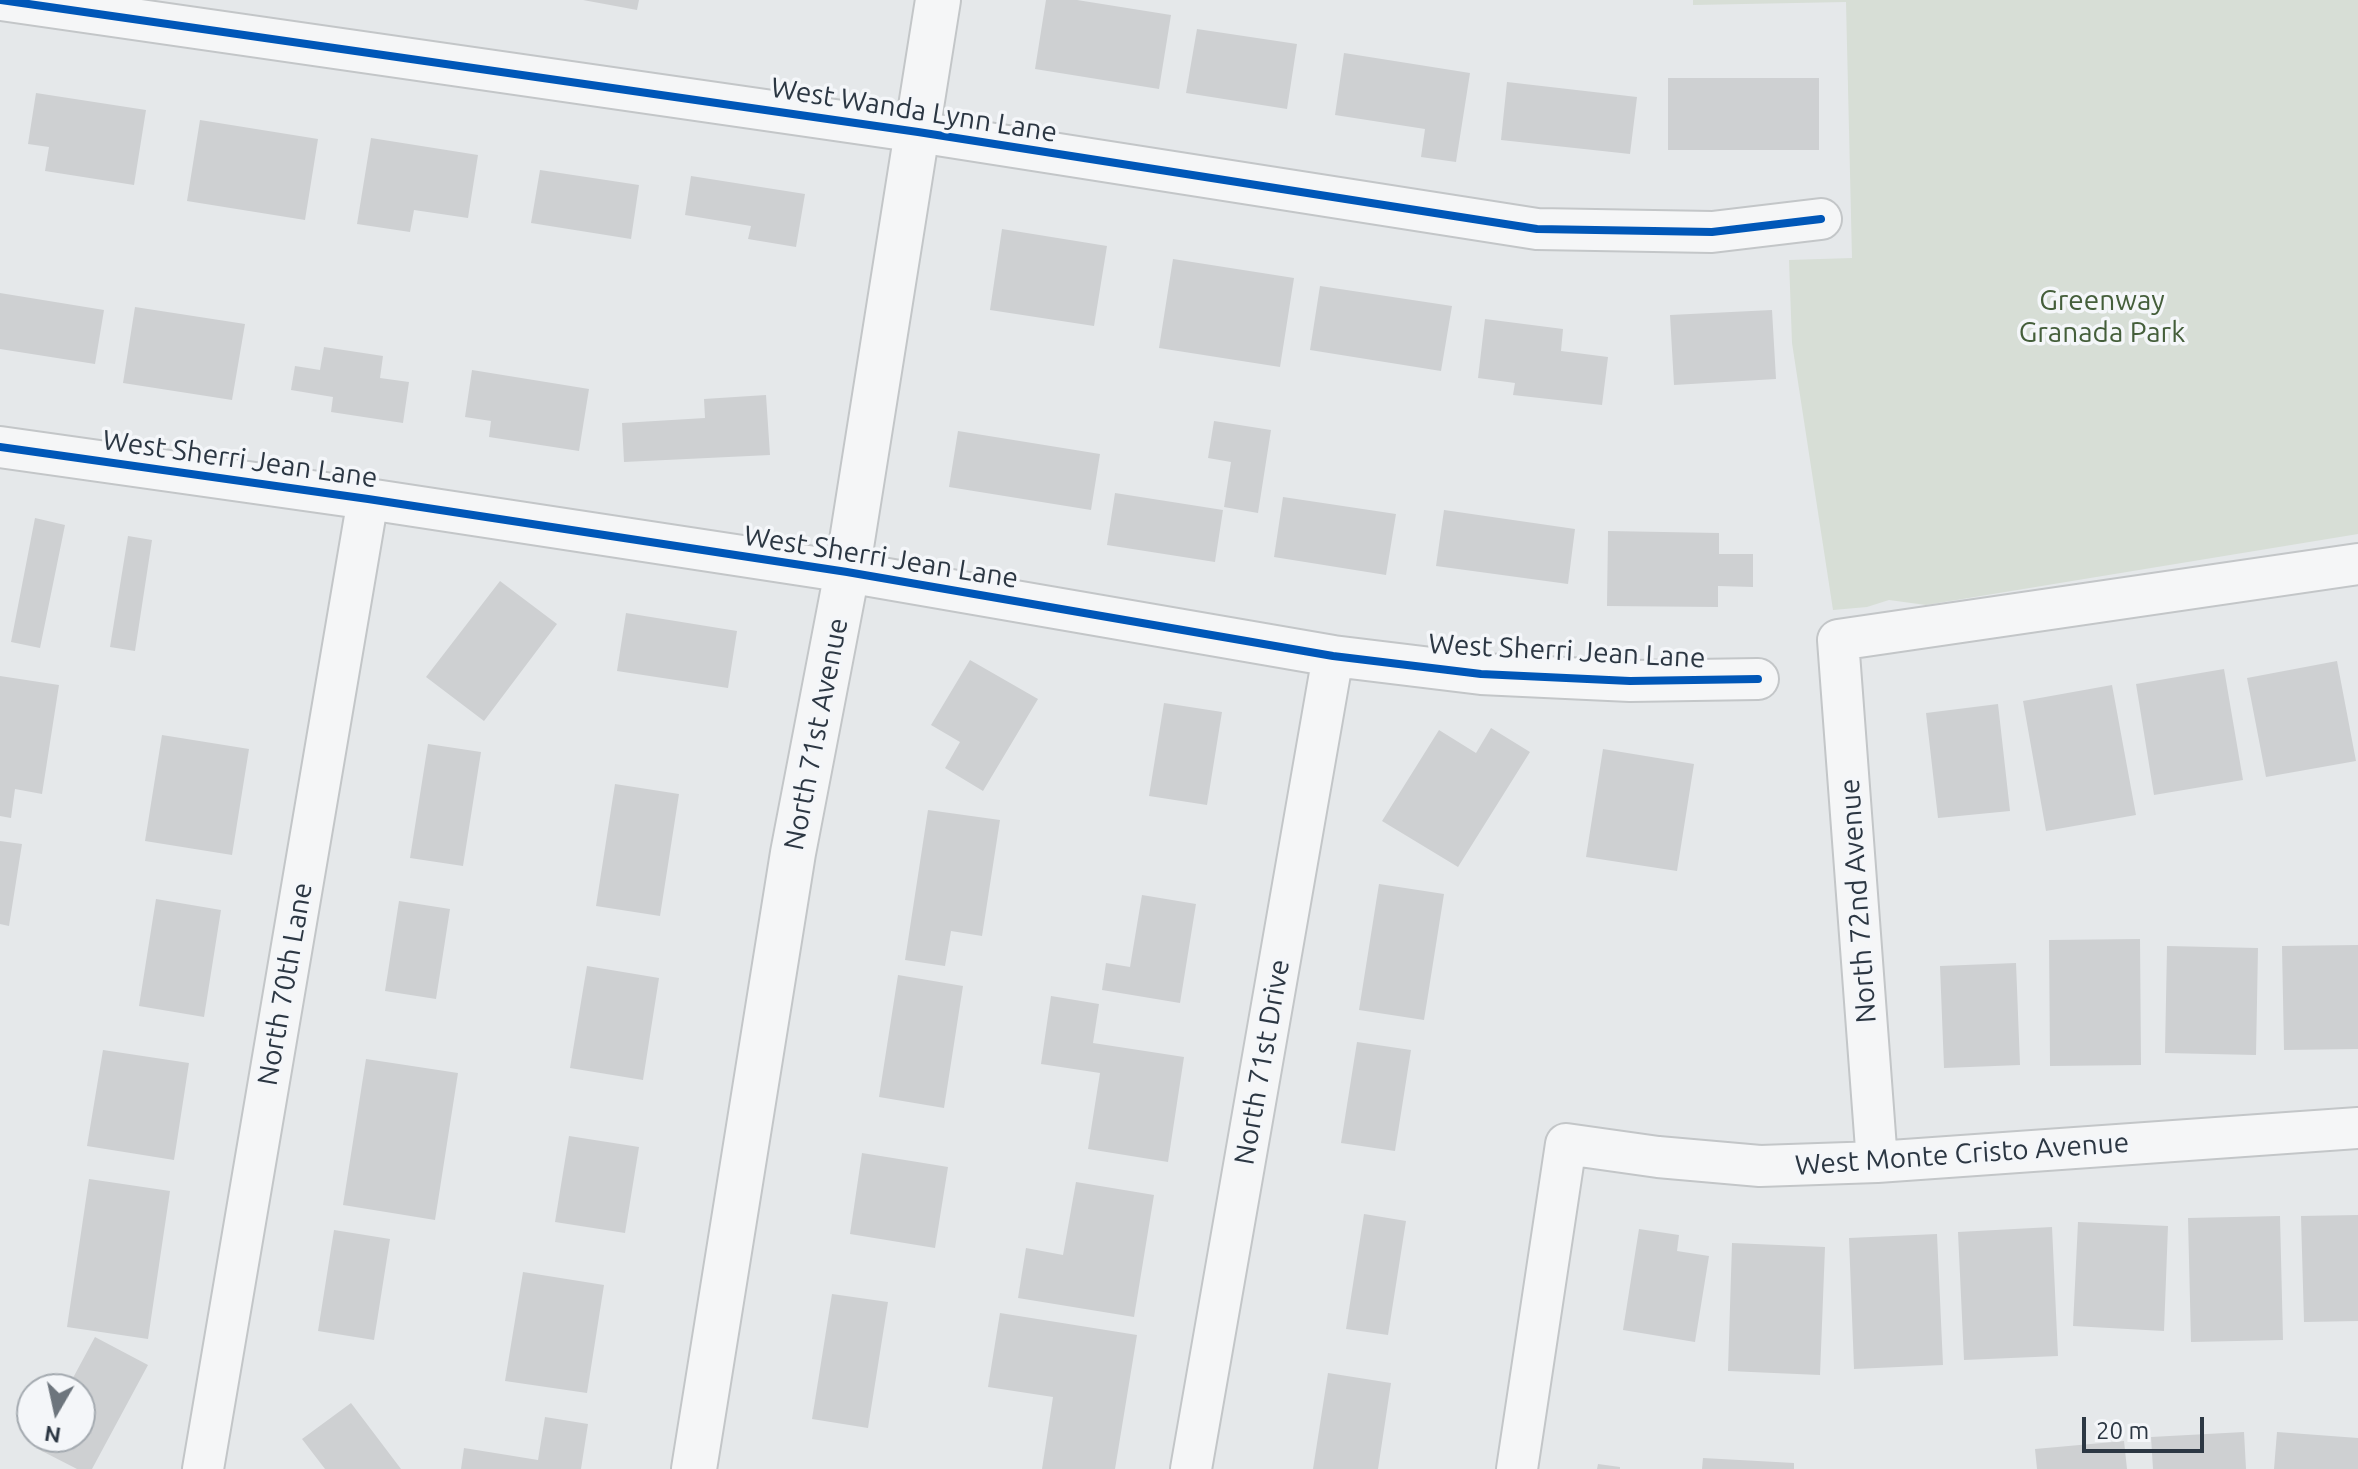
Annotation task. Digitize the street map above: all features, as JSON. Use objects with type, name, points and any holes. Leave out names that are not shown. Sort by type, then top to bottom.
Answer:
[{"type":"street","name":"West Wanda Lynn Lane","points":[[1,0],[918,132],[1537,229],[1712,232],[1821,219]]},
{"type":"street","name":"North 71st Avenue","points":[[694,1469],[793,853],[847,572],[938,0]]},
{"type":"street","name":"West Sherri Jean Lane","points":[[0,447],[847,572],[1333,656],[1481,674],[1630,681],[1758,679]]},
{"type":"street","name":"North 70th Lane","points":[[203,1469],[368,499]]},
{"type":"street","name":"North 72nd Avenue","points":[[1877,1162],[1838,640],[2358,564]]},
{"type":"street","name":"North 71st Drive","points":[[1191,1469],[1333,656]]},
{"type":"street","name":"West Monte Cristo Avenue","points":[[1517,1469],[1566,1144],[1658,1157],[1760,1166],[1877,1162],[2358,1128]]},
{"type":"green space","name":"Greenway Granada Park","points":[[1693,0],[2358,0],[2358,534],[1926,605],[1889,600],[1867,607],[1833,610],[1792,343],[1789,260],[1852,258],[1846,2],[1693,5]]},
{"type":"building","points":[[583,0],[639,0],[637,10]]},
{"type":"building","points":[[1046,0],[1077,0],[1171,15],[1159,89],[1035,69]]},
{"type":"building","points":[[1197,29],[1297,44],[1287,109],[1186,93]]},
{"type":"building","points":[[1344,53],[1470,73],[1456,162],[1421,157],[1425,129],[1335,115]]},
{"type":"building","points":[[1668,78],[1819,78],[1819,150],[1668,150]]},
{"type":"building","points":[[1507,82],[1637,97],[1630,154],[1501,140]]},
{"type":"building","points":[[36,93],[146,110],[134,185],[45,171],[49,147],[28,144]]},
{"type":"building","points":[[200,120],[318,139],[305,220],[187,201]]},
{"type":"building","points":[[371,138],[478,155],[468,218],[414,210],[410,232],[357,224]]},
{"type":"building","points":[[540,170],[639,185],[631,239],[531,223]]},
{"type":"building","points":[[691,176],[805,194],[796,247],[748,239],[751,226],[685,215]]},
{"type":"building","points":[[1002,229],[1107,246],[1094,326],[990,310]]},
{"type":"building","points":[[1173,259],[1294,278],[1280,367],[1159,348]]},
{"type":"building","points":[[1320,286],[1452,306],[1441,371],[1310,350]]},
{"type":"building","points":[[0,293],[104,310],[95,364],[0,349]]},
{"type":"building","points":[[135,307],[245,324],[232,400],[123,383]]},
{"type":"building","points":[[1772,310],[1776,379],[1674,385],[1670,315]]},
{"type":"building","points":[[1485,319],[1563,329],[1561,351],[1608,357],[1602,405],[1513,395],[1515,383],[1478,378]]},
{"type":"building","points":[[324,347],[383,356],[380,378],[409,382],[403,423],[331,412],[333,397],[291,390],[295,366],[320,370]]},
{"type":"building","points":[[472,370],[589,389],[579,451],[489,437],[491,421],[465,417]]},
{"type":"building","points":[[766,395],[770,455],[624,462],[622,423],[705,418],[704,399]]},
{"type":"building","points":[[1214,421],[1271,430],[1258,513],[1224,507],[1231,462],[1208,458]]},
{"type":"building","points":[[958,431],[1100,454],[1091,510],[949,487]]},
{"type":"building","points":[[1115,493],[1223,510],[1215,562],[1107,545]]},
{"type":"building","points":[[1283,497],[1396,514],[1386,575],[1274,557]]},
{"type":"building","points":[[1444,510],[1575,529],[1568,584],[1436,566]]},
{"type":"building","points":[[35,518],[65,525],[40,648],[11,642]]},
{"type":"building","points":[[1608,531],[1719,533],[1719,554],[1753,554],[1753,587],[1718,586],[1718,607],[1607,606]]},
{"type":"building","points":[[128,536],[152,540],[135,651],[110,647]]},
{"type":"building","points":[[500,581],[557,624],[484,721],[426,677]]},
{"type":"building","points":[[626,613],[737,631],[728,688],[617,671]]},
{"type":"building","points":[[970,660],[1038,699],[983,791],[945,768],[960,742],[931,725]]},
{"type":"building","points":[[2337,661],[2356,761],[2266,777],[2247,678]]},
{"type":"building","points":[[2224,669],[2243,780],[2154,795],[2136,684]]},
{"type":"building","points":[[0,676],[59,685],[42,794],[15,789],[11,818],[0,816]]},
{"type":"building","points":[[2112,685],[2136,815],[2046,831],[2023,701]]},
{"type":"building","points":[[1164,703],[1222,712],[1207,805],[1149,796]]},
{"type":"building","points":[[1998,704],[2010,811],[1938,818],[1926,713]]},
{"type":"building","points":[[1491,728],[1530,752],[1458,867],[1382,821],[1439,730],[1476,753]]},
{"type":"building","points":[[162,735],[249,749],[232,855],[145,841]]},
{"type":"building","points":[[428,744],[481,752],[463,866],[410,858]]},
{"type":"building","points":[[1603,749],[1694,764],[1677,871],[1586,857]]},
{"type":"building","points":[[615,784],[679,794],[660,916],[596,906]]},
{"type":"building","points":[[928,810],[1000,820],[982,936],[951,931],[945,966],[905,960]]},
{"type":"building","points":[[0,841],[22,844],[9,926],[0,924]]},
{"type":"building","points":[[1379,884],[1444,894],[1424,1020],[1359,1010]]},
{"type":"building","points":[[1142,895],[1196,904],[1180,1003],[1102,990],[1106,963],[1130,967]]},
{"type":"building","points":[[156,899],[221,910],[204,1017],[139,1006]]},
{"type":"building","points":[[399,901],[450,909],[436,999],[385,991]]},
{"type":"building","points":[[2140,939],[2141,1065],[2050,1066],[2049,940]]},
{"type":"building","points":[[2358,945],[2358,1049],[2284,1050],[2282,946]]},
{"type":"building","points":[[2167,946],[2258,948],[2256,1055],[2165,1053]]},
{"type":"building","points":[[2016,963],[2020,1065],[1944,1068],[1940,966]]},
{"type":"building","points":[[587,966],[659,978],[643,1080],[570,1068]]},
{"type":"building","points":[[898,975],[963,986],[944,1108],[879,1097]]},
{"type":"building","points":[[1051,996],[1099,1004],[1093,1043],[1184,1057],[1168,1162],[1088,1149],[1100,1073],[1041,1064]]},
{"type":"building","points":[[1357,1042],[1411,1050],[1395,1151],[1341,1143]]},
{"type":"building","points":[[103,1050],[189,1063],[174,1160],[87,1146]]},
{"type":"building","points":[[366,1059],[458,1073],[435,1220],[343,1205]]},
{"type":"building","points":[[569,1136],[639,1147],[625,1233],[555,1222]]},
{"type":"building","points":[[862,1153],[948,1167],[935,1248],[850,1234]]},
{"type":"building","points":[[89,1179],[170,1191],[148,1339],[67,1327]]},
{"type":"building","points":[[1076,1182],[1154,1195],[1134,1317],[1018,1298],[1026,1248],[1063,1255]]},
{"type":"building","points":[[1364,1214],[1406,1221],[1388,1335],[1346,1329]]},
{"type":"building","points":[[2358,1215],[2358,1321],[2304,1322],[2301,1216]]},
{"type":"building","points":[[2280,1216],[2283,1340],[2191,1342],[2188,1218]]},
{"type":"building","points":[[2078,1222],[2168,1226],[2164,1331],[2073,1326]]},
{"type":"building","points":[[2052,1227],[2058,1356],[1964,1360],[1958,1232]]},
{"type":"building","points":[[1639,1229],[1679,1235],[1677,1251],[1709,1256],[1695,1342],[1623,1330]]},
{"type":"building","points":[[334,1230],[390,1239],[374,1340],[318,1331]]},
{"type":"building","points":[[1937,1234],[1943,1365],[1854,1369],[1849,1238]]},
{"type":"building","points":[[1732,1243],[1825,1247],[1820,1375],[1728,1371]]},
{"type":"building","points":[[523,1272],[604,1285],[587,1393],[505,1381]]},
{"type":"building","points":[[832,1294],[888,1302],[868,1428],[812,1419]]},
{"type":"building","points":[[1000,1313],[1137,1335],[1115,1469],[1042,1469],[1053,1397],[988,1387]]},
{"type":"building","points":[[95,1337],[148,1365],[92,1469],[77,1469],[46,1453],[96,1453],[96,1373],[76,1373]]},
{"type":"building","points":[[1328,1373],[1391,1383],[1378,1469],[1313,1469]]},
{"type":"building","points":[[351,1403],[401,1469],[325,1469],[302,1439]]},
{"type":"building","points":[[545,1417],[588,1424],[581,1469],[461,1469],[464,1448],[538,1460]]},
{"type":"building","points":[[2244,1432],[2246,1469],[2153,1469],[2151,1437]]},
{"type":"building","points":[[2277,1432],[2358,1438],[2358,1469],[2274,1469]]},
{"type":"building","points":[[2124,1441],[2127,1469],[2037,1469],[2035,1449]]},
{"type":"building","points":[[1703,1458],[1794,1463],[1794,1469],[1702,1469]]},
{"type":"building","points":[[1598,1464],[1620,1467],[1620,1469],[1597,1469]]},
{"type":"cycle path","points":[[1,0],[918,132],[1537,229],[1712,232],[1821,219]]},
{"type":"cycle path","points":[[0,447],[847,572],[1333,656],[1481,674],[1630,681],[1758,679]]}]
